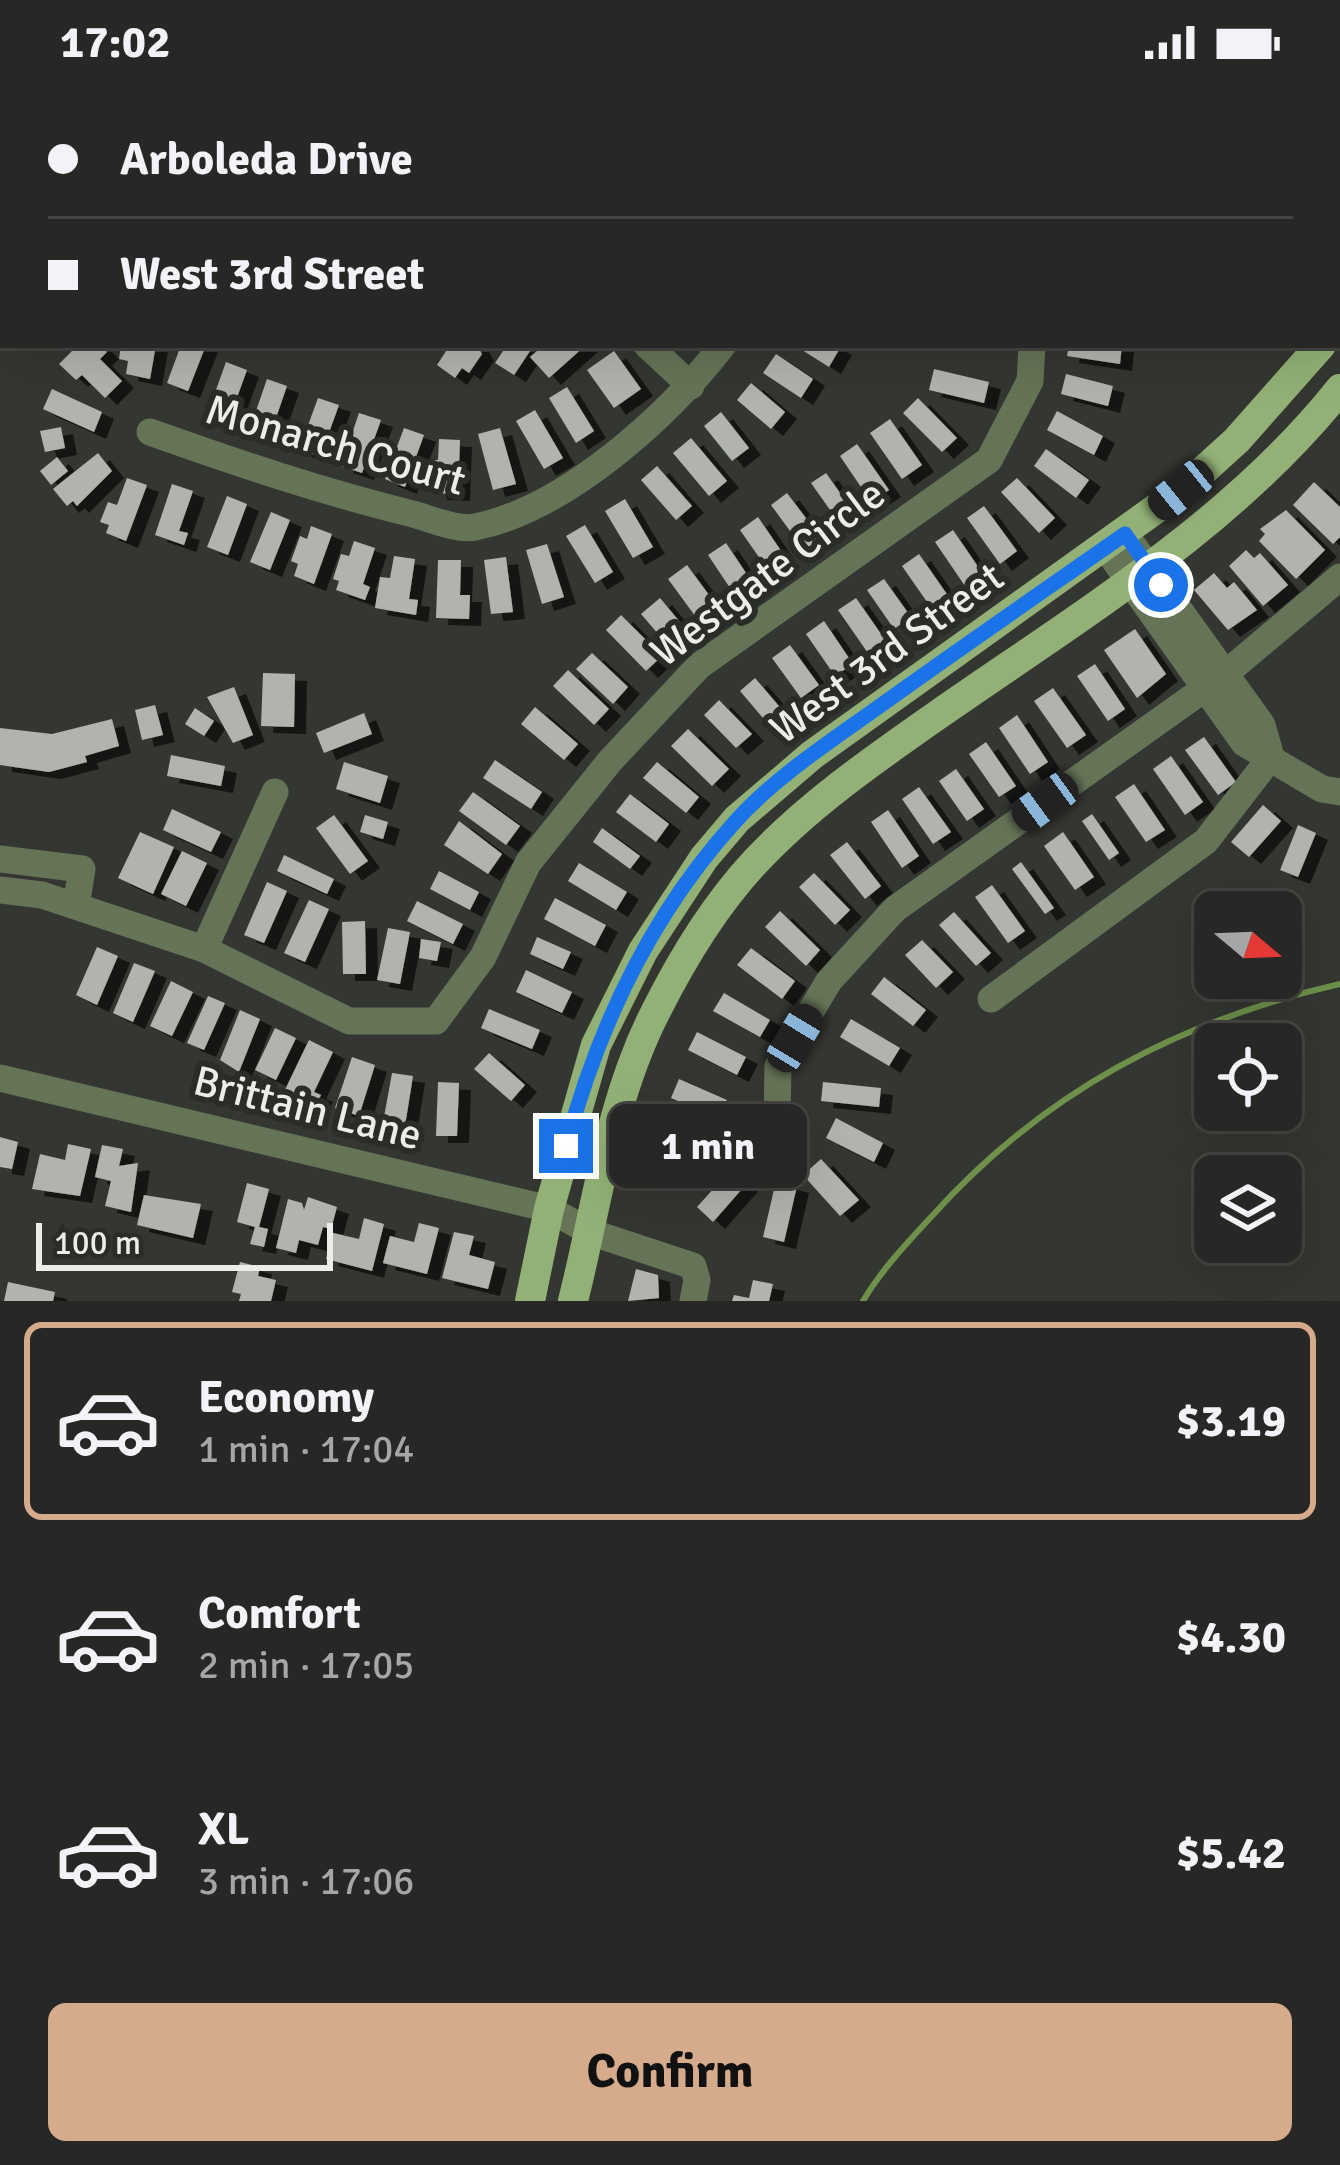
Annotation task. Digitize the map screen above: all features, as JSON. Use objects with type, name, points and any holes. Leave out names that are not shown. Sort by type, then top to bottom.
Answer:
[{"type":"main road","name":"West 3rd Street","points":[[530,1301],[548,1209],[596,1045],[680,891],[726,832],[812,755],[1115,541],[1208,467],[1318,348]]},
{"type":"main road","name":"West 3rd Street","points":[[573,1301],[628,1083],[653,1016],[695,943],[752,864],[857,772],[1139,574],[1268,467],[1340,389]]},
{"type":"street","points":[[650,348],[692,386]]},
{"type":"street","name":"Monarch Court","points":[[150,432],[308,488],[471,529],[544,502],[692,386],[721,348]]},
{"type":"street","name":"Westgate Circle","points":[[0,890],[76,906],[204,949],[349,1021],[436,1021],[483,957],[528,863],[610,761],[699,666],[989,460],[1030,381],[1032,348]]},
{"type":"street","points":[[1115,541],[1215,681],[1244,743],[1322,789],[1340,792]]},
{"type":"street","points":[[777,1122],[778,1066],[829,981],[895,909],[1215,681],[1340,577]]},
{"type":"street","points":[[991,999],[1206,841],[1271,757]]},
{"type":"street","points":[[204,949],[274,792]]},
{"type":"street","points":[[0,859],[82,869],[76,906]]},
{"type":"street","name":"Brittain Lane","points":[[0,1078],[548,1209],[590,1232],[692,1266],[698,1280],[693,1301]]},
{"type":"building","points":[[75,348],[103,348],[107,352],[100,359],[122,381],[105,398],[82,375],[76,380],[59,364]]},
{"type":"building","points":[[121,348],[155,348],[150,379],[126,374],[128,361],[119,359]]},
{"type":"building","points":[[180,348],[205,348],[188,391],[167,383]]},
{"type":"building","points":[[448,348],[479,348],[482,354],[469,373],[462,368],[455,378],[437,365]]},
{"type":"building","points":[[505,348],[532,348],[514,375],[495,363]]},
{"type":"building","points":[[540,348],[583,348],[549,378],[530,357]]},
{"type":"building","points":[[799,348],[840,348],[829,367]]},
{"type":"building","points":[[1068,348],[1122,348],[1120,364],[1067,356]]},
{"type":"building","points":[[614,351],[641,389],[614,408],[587,370]]},
{"type":"building","points":[[776,354],[813,379],[801,398],[763,373]]},
{"type":"building","points":[[226,362],[247,370],[228,422],[207,415]]},
{"type":"building","points":[[934,369],[989,382],[984,403],[929,390]]},
{"type":"building","points":[[1066,374],[1113,386],[1108,406],[1061,394]]},
{"type":"building","points":[[267,379],[287,386],[269,438],[249,431]]},
{"type":"building","points":[[751,383],[785,412],[771,429],[737,400]]},
{"type":"building","points":[[567,387],[594,431],[576,443],[549,398]]},
{"type":"building","points":[[52,389],[102,412],[94,432],[43,409]]},
{"type":"building","points":[[318,398],[339,405],[320,457],[299,450]]},
{"type":"building","points":[[918,398],[957,438],[942,452],[903,413]]},
{"type":"building","points":[[535,410],[563,458],[544,469],[516,421]]},
{"type":"building","points":[[1057,411],[1103,436],[1094,455],[1047,430]]},
{"type":"building","points":[[721,412],[749,448],[732,461],[704,426]]},
{"type":"building","points":[[359,413],[381,420],[362,473],[341,466]]},
{"type":"building","points":[[890,419],[922,465],[902,479],[870,433]]},
{"type":"building","points":[[61,427],[65,448],[45,452],[40,431]]},
{"type":"building","points":[[404,428],[424,435],[405,487],[385,479]]},
{"type":"building","points":[[500,428],[516,484],[493,490],[478,434]]},
{"type":"building","points":[[691,438],[727,481],[709,496],[673,453]]},
{"type":"building","points":[[439,439],[460,440],[458,494],[435,493],[430,460],[438,460]]},
{"type":"building","points":[[857,444],[889,490],[871,502],[840,456]]},
{"type":"building","points":[[1046,449],[1089,480],[1076,498],[1034,466]]},
{"type":"building","points":[[98,453],[112,471],[77,506],[73,501],[67,506],[53,489]]},
{"type":"building","points":[[57,457],[68,471],[51,485],[40,471]]},
{"type":"building","points":[[657,466],[692,506],[676,520],[641,480]]},
{"type":"building","points":[[826,473],[855,514],[840,524],[811,483]]},
{"type":"building","points":[[127,478],[147,485],[126,541],[106,533],[109,525],[100,522],[108,502],[117,505]]},
{"type":"building","points":[[1017,478],[1055,518],[1039,533],[1001,492]]},
{"type":"building","points":[[1314,482],[1340,507],[1340,537],[1333,544],[1293,505]]},
{"type":"building","points":[[172,484],[193,491],[179,531],[188,533],[184,545],[155,535]]},
{"type":"building","points":[[787,493],[821,538],[804,550],[771,505]]},
{"type":"building","points":[[227,496],[247,504],[228,555],[207,547]]},
{"type":"building","points":[[625,499],[653,547],[633,558],[605,511]]},
{"type":"building","points":[[984,506],[1017,551],[1000,564],[967,518]]},
{"type":"building","points":[[1286,510],[1325,550],[1296,579],[1259,541],[1265,534],[1260,529]]},
{"type":"building","points":[[271,512],[290,520],[270,570],[250,562]]},
{"type":"building","points":[[758,517],[788,561],[770,573],[740,530]]},
{"type":"building","points":[[585,525],[613,572],[595,583],[566,536]]},
{"type":"building","points":[[311,526],[332,534],[314,584],[294,576],[298,564],[291,561],[300,536],[307,539]]},
{"type":"building","points":[[953,530],[983,574],[965,586],[935,542]]},
{"type":"building","points":[[354,541],[375,548],[363,584],[370,587],[365,600],[336,590],[339,581],[333,579],[341,554],[349,556]]},
{"type":"building","points":[[726,543],[754,585],[736,597],[708,555]]},
{"type":"building","points":[[547,544],[564,597],[542,604],[526,550]]},
{"type":"building","points":[[1246,550],[1254,558],[1260,553],[1288,585],[1263,606],[1229,566]]},
{"type":"building","points":[[919,554],[951,600],[934,612],[902,566]]},
{"type":"building","points":[[394,556],[415,559],[409,599],[418,600],[416,615],[375,608],[380,577],[390,578]]},
{"type":"building","points":[[506,557],[513,612],[491,614],[484,560]]},
{"type":"building","points":[[438,560],[461,560],[460,595],[470,595],[469,619],[436,618]]},
{"type":"building","points":[[687,565],[720,610],[701,624],[668,579]]},
{"type":"building","points":[[1214,573],[1227,588],[1234,582],[1257,610],[1228,630],[1194,590]]},
{"type":"building","points":[[884,579],[911,617],[894,629],[867,590]]},
{"type":"building","points":[[660,598],[689,633],[671,649],[641,614]]},
{"type":"building","points":[[856,598],[888,644],[870,656],[838,610]]},
{"type":"building","points":[[621,615],[662,656],[646,671],[606,630]]},
{"type":"building","points":[[824,621],[853,664],[835,676],[806,634]]},
{"type":"building","points":[[1135,629],[1166,674],[1137,698],[1104,650]]},
{"type":"building","points":[[790,645],[819,685],[801,698],[772,658]]},
{"type":"building","points":[[592,653],[628,687],[613,704],[576,669]]},
{"type":"building","points":[[1095,664],[1125,709],[1108,721],[1077,676]]},
{"type":"building","points":[[568,670],[609,709],[594,725],[553,686]]},
{"type":"building","points":[[263,673],[295,674],[294,727],[261,726]]},
{"type":"building","points":[[755,678],[784,712],[769,725],[740,691]]},
{"type":"building","points":[[234,687],[253,735],[233,743],[207,697]]},
{"type":"building","points":[[1053,688],[1086,735],[1067,748],[1034,701]]},
{"type":"building","points":[[719,700],[752,734],[736,748],[704,715]]},
{"type":"building","points":[[155,705],[163,735],[142,740],[135,710]]},
{"type":"building","points":[[535,707],[578,744],[564,760],[521,724]]},
{"type":"building","points":[[195,708],[214,721],[204,736],[185,724]]},
{"type":"building","points":[[364,713],[372,734],[324,753],[316,733]]},
{"type":"building","points":[[1017,715],[1048,762],[1030,774],[999,728]]},
{"type":"building","points":[[112,719],[119,746],[85,756],[87,762],[49,772],[0,765],[0,728],[52,734]]},
{"type":"building","points":[[688,729],[729,769],[712,786],[671,746]]},
{"type":"building","points":[[1204,737],[1236,782],[1218,795],[1185,750]]},
{"type":"building","points":[[986,742],[1016,786],[999,797],[969,754]]},
{"type":"building","points":[[171,755],[225,766],[221,786],[167,776]]},
{"type":"building","points":[[1171,756],[1203,802],[1185,815],[1153,769]]},
{"type":"building","points":[[495,760],[542,792],[531,809],[483,778]]},
{"type":"building","points":[[344,762],[388,776],[380,803],[336,789]]},
{"type":"building","points":[[657,762],[699,797],[686,813],[643,778]]},
{"type":"building","points":[[956,769],[984,809],[967,821],[939,781]]},
{"type":"building","points":[[1134,784],[1165,830],[1146,842],[1115,797]]},
{"type":"building","points":[[919,787],[951,832],[933,844],[902,799]]},
{"type":"building","points":[[473,792],[520,826],[506,845],[459,811]]},
{"type":"building","points":[[630,794],[669,824],[656,842],[616,812]]},
{"type":"building","points":[[1263,805],[1281,821],[1249,857],[1231,842]]},
{"type":"building","points":[[172,809],[221,832],[211,852],[163,830]]},
{"type":"building","points":[[888,810],[919,856],[902,868],[871,822]]},
{"type":"building","points":[[1092,814],[1119,853],[1109,860],[1082,821]]},
{"type":"building","points":[[334,815],[368,861],[350,874],[316,828]]},
{"type":"building","points":[[365,815],[388,822],[383,839],[360,832]]},
{"type":"building","points":[[459,821],[502,854],[488,874],[444,845]]},
{"type":"building","points":[[1298,825],[1316,833],[1298,877],[1280,870]]},
{"type":"building","points":[[602,828],[640,856],[630,869],[593,842]]},
{"type":"building","points":[[140,832],[174,847],[153,894],[118,878]]},
{"type":"building","points":[[1063,832],[1094,877],[1075,890],[1044,846]]},
{"type":"building","points":[[847,842],[881,886],[865,899],[830,855]]},
{"type":"building","points":[[182,851],[207,863],[186,906],[161,894]]},
{"type":"building","points":[[284,855],[334,879],[327,894],[277,871]]},
{"type":"building","points":[[1021,862],[1054,908],[1045,914],[1012,869]]},
{"type":"building","points":[[579,863],[627,892],[616,910],[568,881]]},
{"type":"building","points":[[439,871],[479,892],[470,910],[430,889]]},
{"type":"building","points":[[814,873],[850,910],[835,925],[799,887]]},
{"type":"building","points":[[267,882],[287,891],[264,943],[244,935]]},
{"type":"building","points":[[992,885],[1025,931],[1008,943],[975,897]]},
{"type":"building","points":[[555,898],[606,925],[595,946],[544,919]]},
{"type":"building","points":[[309,900],[329,909],[305,962],[284,953]]},
{"type":"building","points":[[417,901],[463,924],[453,944],[407,921]]},
{"type":"building","points":[[780,911],[820,950],[806,966],[765,927]]},
{"type":"building","points":[[954,912],[991,953],[976,966],[939,925]]},
{"type":"building","points":[[365,921],[366,974],[343,974],[342,922]]},
{"type":"building","points":[[388,928],[410,932],[400,984],[377,980]]},
{"type":"building","points":[[537,937],[571,952],[563,969],[530,954]]},
{"type":"building","points":[[421,939],[441,942],[437,961],[419,958]]},
{"type":"building","points":[[922,940],[953,972],[936,988],[905,955]]},
{"type":"building","points":[[97,947],[118,956],[97,1005],[76,995]]},
{"type":"building","points":[[751,948],[795,981],[782,999],[737,965]]},
{"type":"building","points":[[134,963],[155,971],[133,1022],[113,1013]]},
{"type":"building","points":[[526,970],[572,992],[562,1013],[516,992]]},
{"type":"building","points":[[884,977],[926,1010],[913,1026],[871,994]]},
{"type":"building","points":[[171,981],[193,992],[172,1036],[150,1026]]},
{"type":"building","points":[[724,993],[770,1020],[760,1037],[713,1011]]},
{"type":"building","points":[[208,996],[225,1003],[204,1050],[187,1043]]},
{"type":"building","points":[[489,1009],[540,1030],[532,1049],[481,1028]]},
{"type":"building","points":[[240,1010],[260,1019],[239,1072],[220,1060]]},
{"type":"building","points":[[851,1019],[900,1048],[889,1066],[840,1037]]},
{"type":"building","points":[[275,1028],[296,1038],[276,1080],[255,1070]]},
{"type":"building","points":[[697,1032],[746,1057],[737,1075],[688,1050]]},
{"type":"building","points":[[309,1040],[333,1052],[314,1092],[321,1095],[315,1107],[284,1092]]},
{"type":"building","points":[[489,1053],[525,1085],[511,1101],[474,1069]]},
{"type":"building","points":[[352,1057],[375,1065],[359,1116],[335,1108]]},
{"type":"building","points":[[392,1073],[413,1076],[404,1132],[382,1128]]},
{"type":"building","points":[[679,1079],[727,1100],[718,1118],[671,1098]]},
{"type":"building","points":[[438,1082],[459,1083],[457,1136],[436,1136]]},
{"type":"building","points":[[823,1082],[881,1088],[879,1107],[821,1101]]},
{"type":"building","points":[[836,1118],[883,1143],[874,1162],[826,1138]]},
{"type":"building","points":[[0,1137],[18,1142],[12,1169],[0,1167]]},
{"type":"building","points":[[723,1137],[729,1158],[676,1171],[671,1150]]},
{"type":"building","points":[[68,1144],[91,1149],[80,1196],[32,1189],[40,1154],[65,1160]]},
{"type":"building","points":[[102,1145],[123,1149],[119,1166],[138,1163],[131,1212],[105,1206],[111,1181],[95,1177]]},
{"type":"building","points":[[821,1159],[859,1200],[840,1216],[803,1175]]},
{"type":"building","points":[[733,1167],[749,1181],[713,1222],[697,1207]]},
{"type":"building","points":[[776,1181],[797,1186],[784,1242],[763,1237]]},
{"type":"building","points":[[247,1183],[269,1189],[259,1227],[268,1229],[264,1247],[250,1244],[255,1227],[237,1222]]},
{"type":"building","points":[[144,1195],[201,1204],[193,1238],[137,1225]]},
{"type":"building","points":[[308,1197],[337,1207],[331,1229],[323,1227],[318,1245],[299,1240],[296,1253],[276,1248],[288,1199],[302,1203],[304,1210]]},
{"type":"building","points":[[364,1218],[384,1224],[372,1271],[326,1259],[333,1233],[359,1239]]},
{"type":"building","points":[[419,1223],[439,1228],[427,1274],[383,1263],[390,1236],[414,1242]]},
{"type":"building","points":[[454,1232],[474,1236],[469,1255],[495,1262],[488,1289],[442,1278]]},
{"type":"building","points":[[240,1262],[260,1267],[258,1276],[276,1280],[271,1301],[239,1301],[241,1294],[232,1292]]},
{"type":"building","points":[[636,1269],[658,1275],[659,1298],[628,1301]]},
{"type":"building","points":[[753,1280],[773,1284],[769,1301],[732,1301],[734,1295],[749,1298]]},
{"type":"building","points":[[8,1282],[55,1292],[53,1301],[4,1301]]},
{"type":"waterway","points":[[863,1301],[904,1246],[975,1172],[1068,1098],[1169,1041],[1224,1018],[1340,984]]},
{"type":"route","points":[[566,1146],[596,1045],[619,996],[680,891],[736,820],[812,755],[1125,534],[1161,585]]}]
